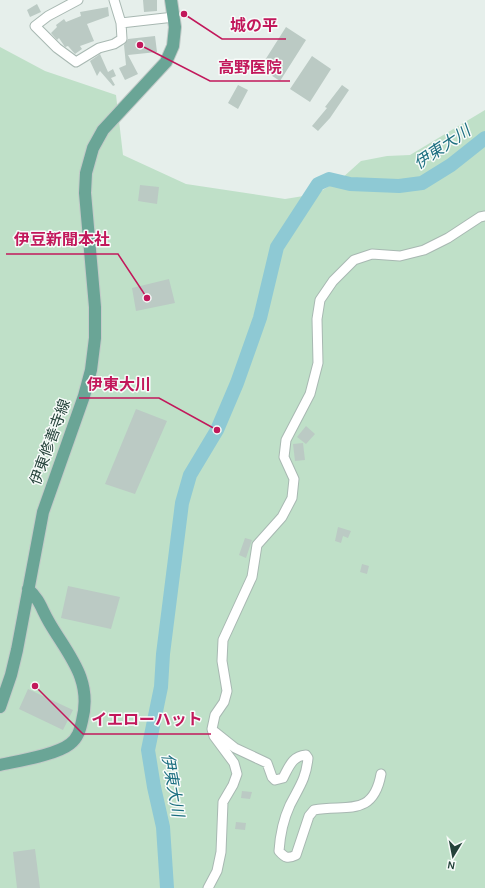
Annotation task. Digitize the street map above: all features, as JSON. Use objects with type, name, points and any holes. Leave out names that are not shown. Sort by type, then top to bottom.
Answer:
[{"type":"main road","name":"伊東修善寺線","points":[[0,707],[11,675],[17,650],[43,512],[84,396],[91,370],[96,338],[95,307],[85,193],[86,174],[93,148],[103,130],[166,62],[173,46],[175,27],[171,0]]},
{"type":"main road","points":[[0,765],[58,750],[69,745],[78,735],[83,717],[84,683],[78,669],[48,621],[38,597],[28,589]]},
{"type":"street","points":[[78,0],[48,16],[35,26],[57,48],[76,62],[99,48],[114,44],[122,39],[121,23],[114,0]]},
{"type":"street","points":[[121,23],[174,17]]},
{"type":"street","points":[[208,888],[217,871],[221,852],[223,802],[233,786],[237,774],[234,763],[214,736],[212,729],[215,715],[224,702],[227,691],[222,661],[222,647],[225,633],[233,620],[252,577],[257,545],[282,517],[292,498],[294,479],[284,457],[286,440],[310,394],[318,362],[317,318],[320,300],[333,281],[354,260],[372,254],[400,256],[424,250],[448,238],[480,217],[485,216]]},
{"type":"street","points":[[212,729],[235,748],[267,763],[272,777],[275,780],[283,778],[292,761],[300,756],[306,756],[308,758],[306,775],[290,807],[280,838],[279,851],[284,857],[289,858],[296,855],[309,816],[314,810],[351,808],[362,804],[373,798],[378,790],[381,774]]},
{"type":"green space","points":[[0,47],[45,71],[116,95],[123,155],[186,184],[285,199],[316,194],[341,179],[361,161],[387,156],[410,155],[485,110],[485,888],[0,888]]},
{"type":"building","points":[[143,0],[157,0],[157,11],[144,12]]},
{"type":"building","points":[[37,4],[41,12],[30,17],[27,10]]},
{"type":"building","points":[[108,7],[109,16],[87,24],[94,41],[80,46],[82,49],[75,54],[68,46],[65,47],[59,38],[57,40],[51,33],[57,27],[56,25],[64,19],[66,22],[81,16],[80,12]]},
{"type":"building","points":[[286,27],[306,40],[280,81],[260,68]]},
{"type":"building","points":[[155,36],[157,52],[128,55],[138,74],[125,80],[119,68],[126,65],[124,45],[128,39]]},
{"type":"building","points":[[100,54],[108,72],[113,69],[116,76],[111,78],[115,85],[113,86],[100,71],[97,76],[90,61]]},
{"type":"building","points":[[312,56],[331,69],[310,102],[290,89]]},
{"type":"building","points":[[238,85],[248,90],[238,109],[228,103]]},
{"type":"building","points":[[342,85],[349,90],[330,118],[318,131],[312,126],[327,108],[325,107]]},
{"type":"building","points":[[140,185],[159,187],[157,204],[138,201]]},
{"type":"building","points":[[169,279],[175,303],[136,311],[132,288]]},
{"type":"building","points":[[136,409],[167,421],[135,494],[105,484]]},
{"type":"building","points":[[306,426],[315,434],[306,444],[297,437]]},
{"type":"building","points":[[303,443],[305,460],[295,461],[293,444]]},
{"type":"building","points":[[338,527],[351,531],[348,538],[343,536],[341,543],[335,541]]},
{"type":"building","points":[[245,538],[252,540],[246,558],[239,555]]},
{"type":"building","points":[[362,564],[369,566],[367,574],[360,572]]},
{"type":"building","points":[[68,586],[120,597],[111,629],[61,618]]},
{"type":"building","points":[[28,689],[73,710],[63,730],[19,709]]},
{"type":"building","points":[[242,791],[252,792],[250,799],[241,798]]},
{"type":"building","points":[[236,822],[246,823],[245,830],[235,829]]},
{"type":"building","points":[[35,849],[40,888],[17,888],[13,852]]},
{"type":"waterway","name":"伊東大川","points":[[167,888],[163,827],[148,750],[161,687],[163,654],[182,503],[190,475],[217,430],[237,383],[260,318],[277,247],[318,184],[329,179],[350,184],[399,186],[422,183],[451,165],[485,138]]},
{"type":"place","name":"城の平","points":[[184,14]]},
{"type":"place","name":"高野医院","points":[[140,45]]},
{"type":"place","name":"伊豆新聞本社","points":[[147,298]]},
{"type":"place","name":"伊東大川","points":[[217,430]]},
{"type":"place","name":"イエローハット","points":[[35,686]]}]
